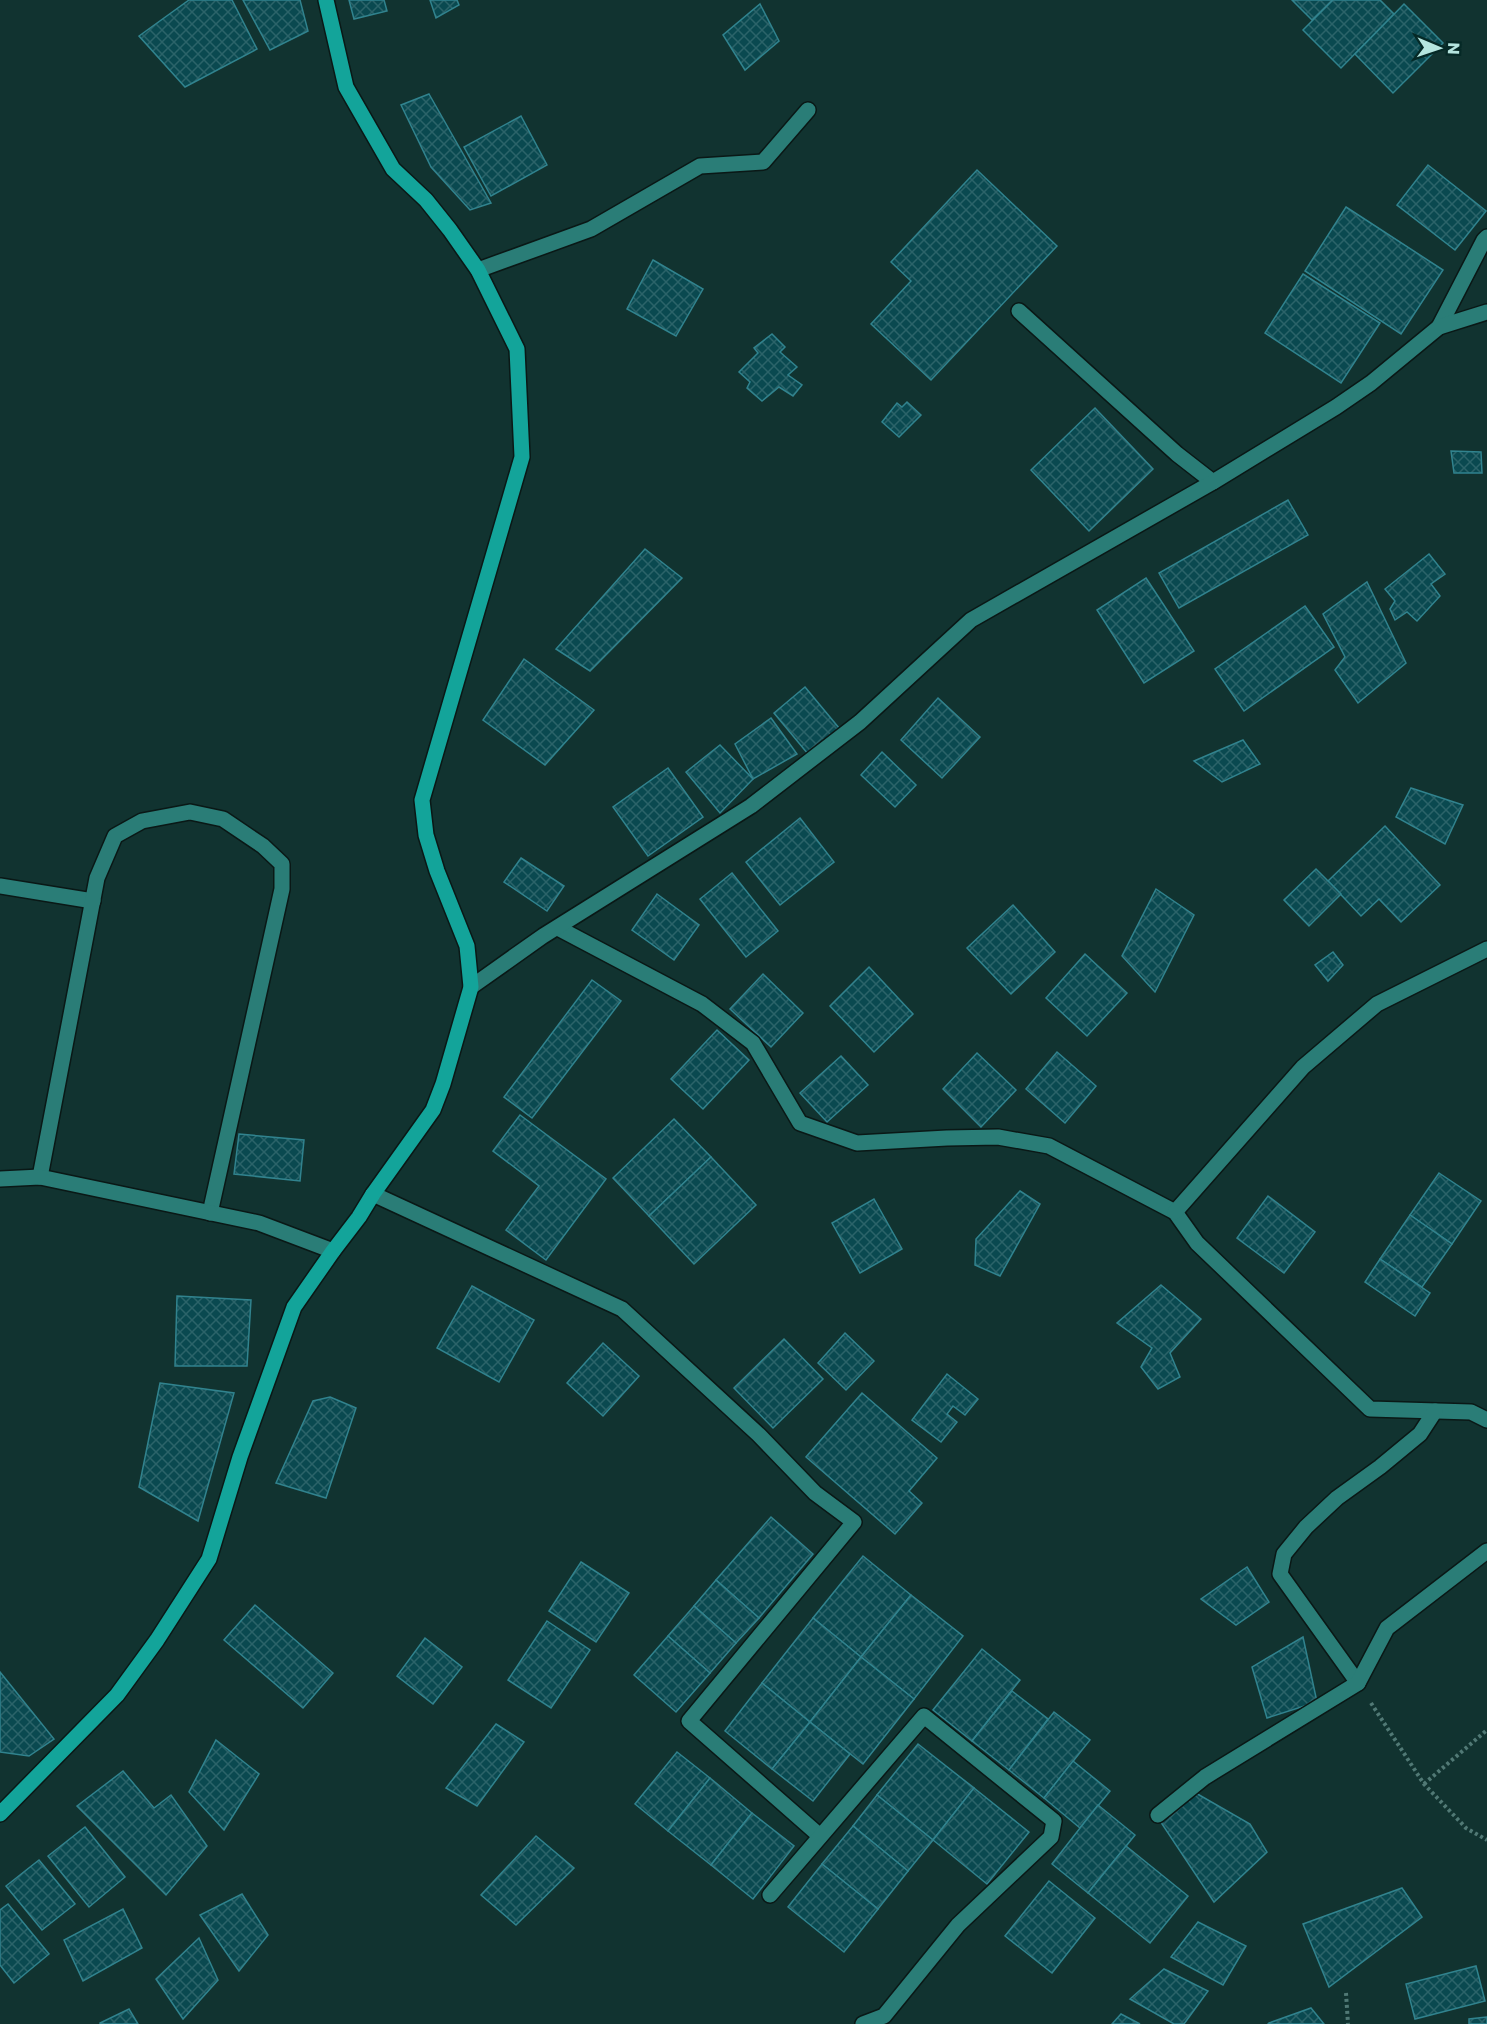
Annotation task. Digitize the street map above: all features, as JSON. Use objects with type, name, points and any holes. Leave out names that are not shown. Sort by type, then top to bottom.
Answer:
[{"type":"main road","points":[[0,1814],[117,1695],[157,1640],[209,1559],[240,1457],[294,1307],[360,1217],[373,1194],[433,1110],[471,987],[467,946],[426,835],[422,800],[522,457],[517,349],[478,270],[426,200],[393,170],[346,87],[326,0]]},
{"type":"street","points":[[478,270],[591,229],[700,166],[764,162],[808,110]]},
{"type":"street","points":[[1439,327],[1487,237]]},
{"type":"street","points":[[1018,311],[1177,454],[1213,482]]},
{"type":"street","points":[[471,987],[558,928],[751,806],[860,722],[971,620],[1213,482],[1336,407],[1371,383],[1439,327],[1487,312]]},
{"type":"street","points":[[40,1177],[97,878],[115,836],[142,821],[190,812],[223,819],[263,846],[282,864],[282,889],[210,1213]]},
{"type":"street","points":[[0,886],[93,902]]},
{"type":"street","points":[[558,928],[702,1004],[753,1043],[800,1123],[857,1143],[998,1137],[1049,1146],[1175,1212],[1197,1244],[1370,1409],[1471,1412],[1487,1420]]},
{"type":"street","points":[[1175,1212],[1303,1067],[1377,1004],[1487,949]]},
{"type":"street","points":[[0,1179],[40,1177],[259,1223],[333,1251]]},
{"type":"street","points":[[373,1194],[622,1309],[759,1434],[815,1493],[854,1522],[688,1721],[820,1836]]},
{"type":"street","points":[[1358,1683],[1280,1574],[1284,1554],[1306,1527],[1337,1498],[1420,1434],[1435,1411]]},
{"type":"street","points":[[1158,1815],[1205,1777],[1358,1683],[1388,1628],[1487,1551]]},
{"type":"street","points":[[770,1895],[924,1716],[1054,1821],[1050,1837],[958,1925],[884,2016],[863,2024]]},
{"type":"path","points":[[1358,1683],[1424,1784],[1466,1828],[1487,1840]]},
{"type":"path","points":[[1424,1784],[1487,1730]]},
{"type":"path","points":[[1346,1993],[1348,2024]]},
{"type":"building","points":[[189,0],[232,0],[257,49],[185,87],[139,36]]},
{"type":"building","points":[[243,0],[300,0],[308,31],[270,50]]},
{"type":"building","points":[[349,0],[384,0],[387,11],[354,19]]},
{"type":"building","points":[[430,0],[457,0],[459,5],[436,18]]},
{"type":"building","points":[[1292,0],[1333,0],[1312,20]]},
{"type":"building","points":[[1333,0],[1380,0],[1394,14],[1341,68],[1303,30]]},
{"type":"building","points":[[760,4],[779,41],[745,70],[723,35]]},
{"type":"building","points":[[1404,4],[1443,43],[1393,93],[1355,54]]},
{"type":"building","points":[[429,94],[491,203],[470,210],[431,167],[401,105]]},
{"type":"building","points":[[521,116],[547,165],[491,196],[464,147]]},
{"type":"building","points":[[1428,165],[1486,211],[1455,250],[1397,205]]},
{"type":"building","points":[[977,170],[1057,246],[931,380],[871,324],[911,281],[891,262]]},
{"type":"building","points":[[1346,207],[1443,270],[1401,334],[1305,271]]},
{"type":"building","points":[[653,260],[703,289],[676,336],[627,309]]},
{"type":"building","points":[[1303,274],[1380,323],[1341,383],[1265,333]]},
{"type":"building","points":[[772,334],[785,347],[780,352],[797,367],[788,375],[802,385],[793,396],[779,387],[762,401],[747,388],[750,382],[739,372],[758,353],[754,348]]},
{"type":"building","points":[[907,402],[921,415],[899,437],[882,422],[897,403],[902,407]]},
{"type":"building","points":[[1095,408],[1153,469],[1089,531],[1031,470]]},
{"type":"building","points":[[1451,451],[1481,452],[1482,473],[1454,473]]},
{"type":"building","points":[[1288,500],[1308,535],[1179,608],[1159,573]]},
{"type":"building","points":[[645,549],[682,578],[590,671],[556,649]]},
{"type":"building","points":[[1429,554],[1445,574],[1431,584],[1440,596],[1417,621],[1407,612],[1395,620],[1390,609],[1395,601],[1385,589]]},
{"type":"building","points":[[1146,578],[1194,651],[1144,683],[1097,610]]},
{"type":"building","points":[[1367,582],[1406,663],[1358,703],[1335,670],[1345,657],[1323,614]]},
{"type":"building","points":[[1305,606],[1334,647],[1244,711],[1215,669]]},
{"type":"building","points":[[524,659],[594,710],[545,765],[483,720]]},
{"type":"building","points":[[805,687],[839,728],[808,754],[774,713]]},
{"type":"building","points":[[938,698],[980,737],[942,778],[901,740]]},
{"type":"building","points":[[771,718],[797,754],[753,779],[735,744]]},
{"type":"building","points":[[1243,740],[1260,764],[1222,782],[1194,761]]},
{"type":"building","points":[[720,745],[753,779],[720,813],[686,772]]},
{"type":"building","points":[[882,752],[916,785],[895,807],[861,775]]},
{"type":"building","points":[[668,768],[703,817],[648,856],[613,807]]},
{"type":"building","points":[[1411,788],[1463,805],[1445,844],[1396,817]]},
{"type":"building","points":[[800,818],[834,862],[780,905],[746,862]]},
{"type":"building","points":[[1385,826],[1440,885],[1401,922],[1379,899],[1361,916],[1328,881]]},
{"type":"building","points":[[521,858],[564,886],[547,911],[504,882]]},
{"type":"building","points":[[1316,869],[1341,894],[1309,926],[1284,900]]},
{"type":"building","points":[[732,873],[778,931],[746,957],[700,899]]},
{"type":"building","points":[[1156,889],[1194,915],[1155,992],[1122,956]]},
{"type":"building","points":[[657,894],[699,925],[674,960],[632,930]]},
{"type":"building","points":[[1013,905],[1055,952],[1011,994],[967,948]]},
{"type":"building","points":[[1333,952],[1343,965],[1328,981],[1315,965]]},
{"type":"building","points":[[1085,954],[1127,993],[1087,1036],[1046,998]]},
{"type":"building","points":[[869,967],[913,1014],[874,1052],[830,1006]]},
{"type":"building","points":[[763,974],[803,1013],[771,1047],[730,1009]]},
{"type":"building","points":[[592,980],[621,1001],[532,1118],[504,1097]]},
{"type":"building","points":[[717,1030],[749,1060],[703,1109],[671,1079]]},
{"type":"building","points":[[1057,1052],[1096,1086],[1065,1123],[1026,1089]]},
{"type":"building","points":[[977,1053],[1016,1090],[981,1127],[943,1089]]},
{"type":"building","points":[[841,1056],[868,1085],[827,1122],[800,1093]]},
{"type":"building","points":[[520,1115],[606,1179],[546,1260],[506,1230],[539,1186],[493,1151]]},
{"type":"building","points":[[674,1119],[711,1157],[649,1216],[613,1178]]},
{"type":"building","points":[[239,1134],[304,1140],[300,1181],[234,1174]]},
{"type":"building","points":[[711,1157],[756,1205],[694,1264],[649,1216]]},
{"type":"building","points":[[1439,1173],[1481,1201],[1452,1244],[1410,1215]]},
{"type":"building","points":[[1020,1191],[1040,1204],[1000,1276],[975,1265],[976,1239]]},
{"type":"building","points":[[1268,1196],[1315,1232],[1284,1273],[1237,1238]]},
{"type":"building","points":[[874,1199],[902,1249],[860,1273],[832,1223]]},
{"type":"building","points":[[1410,1215],[1452,1244],[1422,1287],[1380,1259]]},
{"type":"building","points":[[1380,1259],[1430,1293],[1415,1316],[1365,1282]]},
{"type":"building","points":[[1161,1285],[1201,1319],[1170,1353],[1180,1377],[1158,1389],[1141,1367],[1152,1348],[1117,1323]]},
{"type":"building","points":[[472,1286],[534,1320],[499,1382],[437,1348]]},
{"type":"building","points":[[177,1296],[251,1300],[247,1366],[175,1366]]},
{"type":"building","points":[[845,1333],[874,1361],[846,1390],[818,1363]]},
{"type":"building","points":[[784,1339],[823,1379],[773,1428],[734,1388]]},
{"type":"building","points":[[603,1343],[639,1376],[603,1416],[567,1383]]},
{"type":"building","points":[[947,1374],[978,1399],[965,1415],[953,1406],[947,1414],[957,1422],[941,1442],[912,1420]]},
{"type":"building","points":[[160,1383],[234,1393],[198,1521],[139,1487]]},
{"type":"building","points":[[862,1393],[937,1458],[909,1491],[922,1503],[895,1534],[806,1457]]},
{"type":"building","points":[[330,1397],[356,1408],[326,1498],[276,1483],[313,1401]]},
{"type":"building","points":[[771,1517],[813,1554],[759,1618],[716,1580]]},
{"type":"building","points":[[863,1556],[911,1595],[861,1657],[813,1618]]},
{"type":"building","points":[[581,1562],[629,1593],[596,1642],[549,1611]]},
{"type":"building","points":[[1247,1567],[1269,1602],[1236,1625],[1201,1599]]},
{"type":"building","points":[[716,1580],[759,1618],[736,1643],[694,1606]]},
{"type":"building","points":[[911,1595],[963,1636],[914,1699],[861,1657]]},
{"type":"building","points":[[255,1605],[333,1673],[303,1708],[224,1640]]},
{"type":"building","points":[[694,1606],[736,1643],[710,1673],[668,1636]]},
{"type":"building","points":[[813,1618],[861,1657],[810,1722],[762,1683]]},
{"type":"building","points":[[547,1621],[590,1650],[551,1708],[508,1680]]},
{"type":"building","points":[[668,1636],[710,1673],[676,1712],[634,1675]]},
{"type":"building","points":[[1303,1637],[1317,1702],[1267,1718],[1252,1667]]},
{"type":"building","points":[[425,1638],[462,1667],[433,1704],[397,1676]]},
{"type":"building","points":[[982,1649],[1020,1680],[972,1741],[933,1710]]},
{"type":"building","points":[[861,1657],[914,1699],[863,1764],[810,1722]]},
{"type":"building","points":[[0,1672],[54,1739],[29,1756],[0,1752]]},
{"type":"building","points":[[762,1683],[810,1722],[772,1769],[725,1731]]},
{"type":"building","points":[[1012,1691],[1048,1719],[1009,1770],[972,1741]]},
{"type":"building","points":[[1054,1712],[1090,1740],[1044,1798],[1009,1770]]},
{"type":"building","points":[[810,1722],[850,1754],[813,1801],[772,1769]]},
{"type":"building","points":[[496,1724],[524,1742],[477,1806],[446,1788]]},
{"type":"building","points":[[216,1740],[259,1774],[224,1830],[189,1792]]},
{"type":"building","points":[[918,1744],[974,1788],[933,1840],[877,1795]]},
{"type":"building","points":[[677,1752],[710,1778],[668,1831],[635,1804]]},
{"type":"building","points":[[1073,1761],[1110,1791],[1080,1828],[1044,1798]]},
{"type":"building","points":[[123,1771],[154,1808],[171,1795],[207,1846],[166,1895],[77,1806]]},
{"type":"building","points":[[710,1778],[752,1813],[711,1865],[668,1831]]},
{"type":"building","points":[[974,1788],[1029,1832],[987,1884],[933,1840]]},
{"type":"building","points":[[1194,1792],[1250,1824],[1267,1852],[1214,1902],[1160,1821]]},
{"type":"building","points":[[877,1795],[933,1840],[908,1871],[853,1826]]},
{"type":"building","points":[[1098,1805],[1135,1835],[1088,1893],[1052,1864]]},
{"type":"building","points":[[752,1813],[794,1846],[753,1899],[711,1865]]},
{"type":"building","points":[[853,1826],[908,1871],[878,1909],[822,1864]]},
{"type":"building","points":[[85,1827],[125,1877],[89,1907],[48,1856]]},
{"type":"building","points":[[536,1836],[574,1868],[516,1925],[481,1895]]},
{"type":"building","points":[[1126,1846],[1188,1896],[1150,1943],[1088,1893]]},
{"type":"building","points":[[39,1860],[75,1904],[42,1930],[6,1886]]},
{"type":"building","points":[[822,1864],[878,1909],[844,1952],[788,1907]]},
{"type":"building","points":[[1049,1881],[1095,1918],[1052,1973],[1005,1936]]},
{"type":"building","points":[[1402,1888],[1422,1917],[1329,1987],[1303,1924]]},
{"type":"building","points":[[242,1894],[268,1935],[239,1971],[200,1915]]},
{"type":"building","points":[[8,1904],[49,1954],[14,1983],[0,1965],[0,1910]]},
{"type":"building","points":[[123,1909],[142,1948],[83,1981],[64,1940]]},
{"type":"building","points":[[1198,1922],[1246,1946],[1223,1985],[1171,1957]]},
{"type":"building","points":[[199,1938],[218,1980],[183,2019],[156,1979]]},
{"type":"building","points":[[1476,1966],[1485,2001],[1415,2019],[1406,1984]]},
{"type":"building","points":[[1164,1969],[1208,1991],[1184,2024],[1174,2024],[1130,1999]]},
{"type":"building","points":[[1311,2008],[1324,2024],[1268,2024],[1269,2023]]},
{"type":"building","points":[[129,2009],[138,2024],[100,2024],[100,2023]]},
{"type":"building","points":[[1121,2014],[1140,2024],[1112,2024]]},
{"type":"building","points":[[1487,2017],[1487,2024],[1469,2024],[1469,2019]]}]
